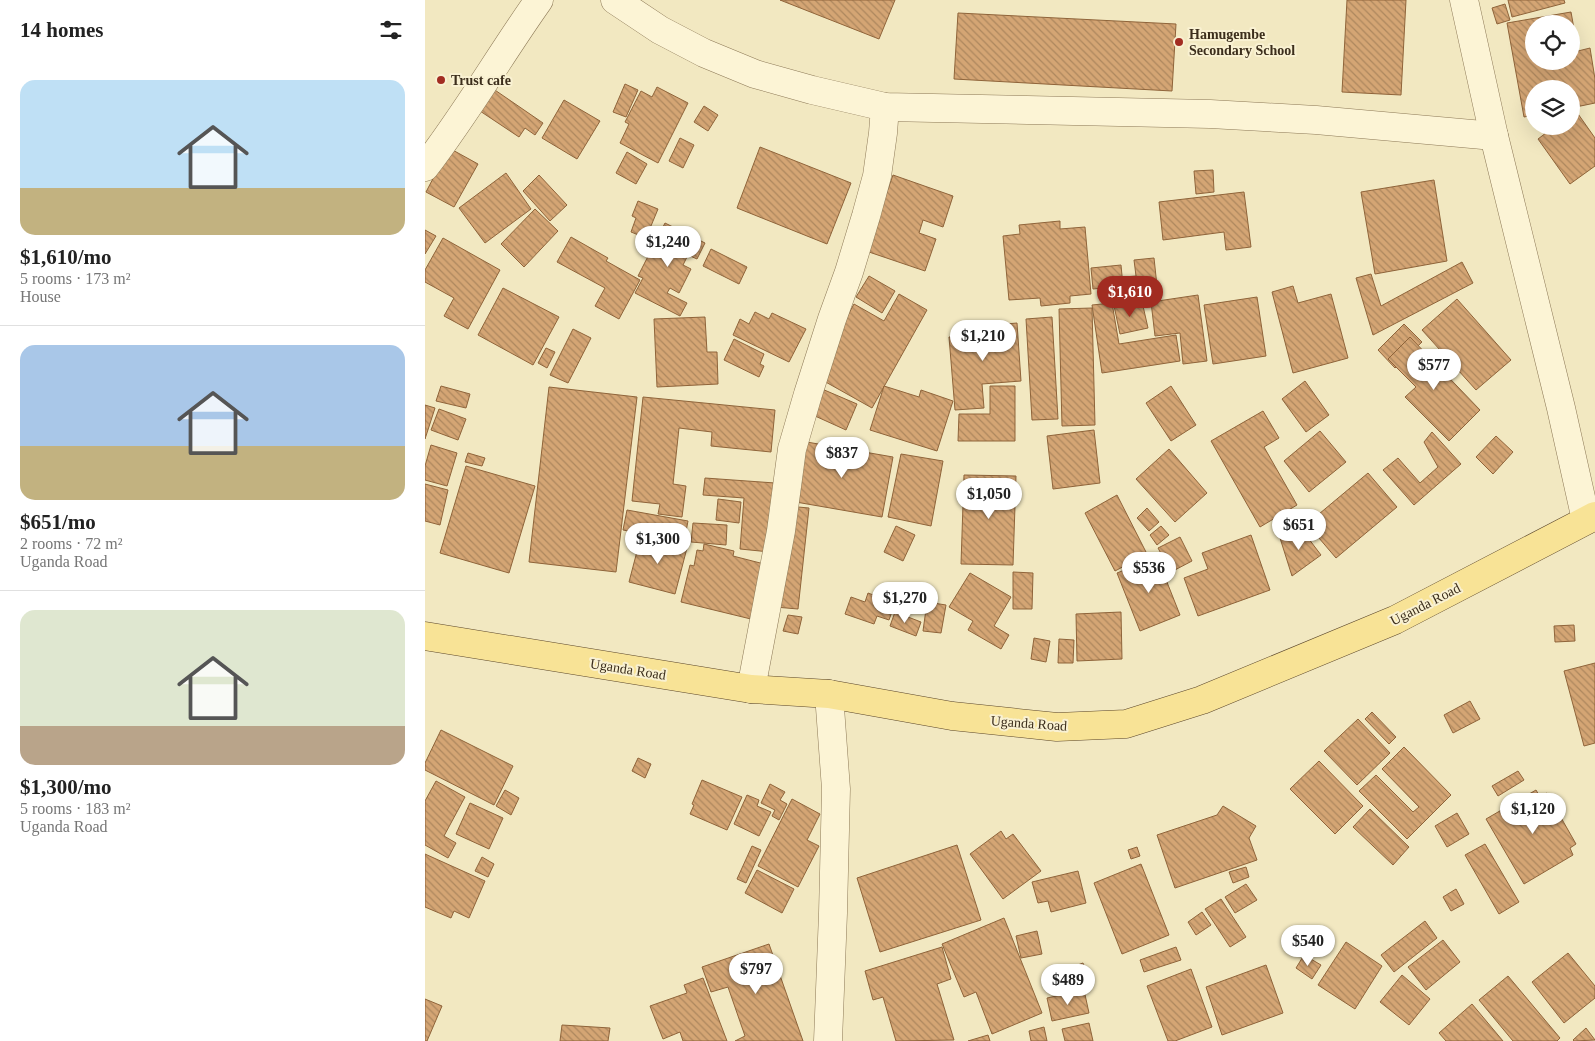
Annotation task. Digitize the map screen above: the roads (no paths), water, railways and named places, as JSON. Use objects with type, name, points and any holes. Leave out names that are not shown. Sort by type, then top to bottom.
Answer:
[{"type":"main road","name":"Uganda Road","points":[[425,636],[751,689],[829,694],[952,716],[1057,727],[1126,724],[1202,700],[1395,620],[1591,518]]},
{"type":"street","points":[[425,168],[539,0]]},
{"type":"street","points":[[615,0],[669,34],[704,53],[755,74],[885,107],[1210,114],[1316,120],[1494,136]]},
{"type":"street","points":[[1464,0],[1494,136],[1561,408],[1591,518]]},
{"type":"street","points":[[751,689],[781,532],[793,449],[877,176],[885,107]]},
{"type":"street","points":[[828,1041],[836,789],[829,694]]},
{"type":"place","name":"Hamugembe Secondary School","points":[[1179,42]]},
{"type":"place","name":"Trust cafe","points":[[441,80]]}]
